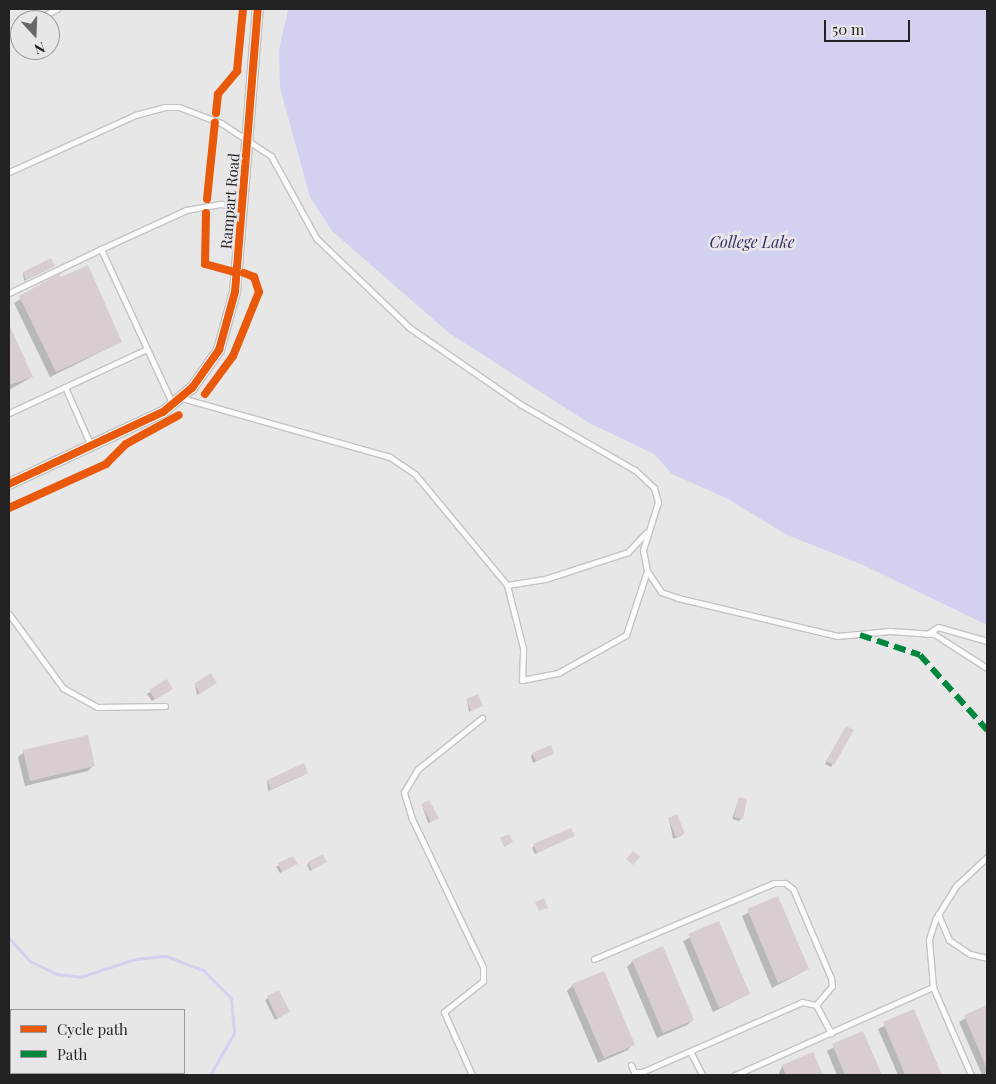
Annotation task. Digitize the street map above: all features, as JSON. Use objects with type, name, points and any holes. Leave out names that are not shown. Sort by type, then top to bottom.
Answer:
[{"type":"street","name":"Rampart Road","points":[[9,484],[92,446],[177,401],[207,370],[229,322],[243,208],[258,9]]},
{"type":"lane","points":[[9,172],[134,114],[164,107],[179,107],[221,123],[279,166],[316,238],[410,328],[520,404],[635,470],[654,488],[658,502],[646,533],[643,550],[647,571],[661,592],[678,598],[837,636],[890,631],[926,634],[948,642],[987,668]]},
{"type":"lane","points":[[9,293],[186,210],[222,204],[243,208]]},
{"type":"lane","points":[[101,249],[147,349],[177,401],[390,457],[415,474],[507,585],[523,648],[519,675],[522,680],[534,680],[587,659],[626,634],[647,571]]},
{"type":"lane","points":[[9,413],[147,349]]},
{"type":"lane","points":[[65,387],[92,446]]},
{"type":"lane","points":[[507,585],[545,579],[628,552],[646,533]]},
{"type":"lane","points":[[9,614],[63,688],[97,707],[164,706]]},
{"type":"lane","points":[[926,634],[938,627],[987,641]]},
{"type":"lane","points":[[472,1075],[444,1012],[484,981],[483,967],[412,819],[404,792],[418,769],[482,718]]},
{"type":"lane","points":[[971,1075],[933,987],[929,939],[938,914],[957,885],[987,857]]},
{"type":"lane","points":[[594,959],[774,883],[785,883],[793,890],[831,978],[832,986],[816,1004]]},
{"type":"lane","points":[[938,914],[949,940],[970,954],[987,958]]},
{"type":"lane","points":[[735,1075],[933,987]]},
{"type":"lane","points":[[631,1065],[634,1072],[642,1072],[802,1002],[816,1004]]},
{"type":"lane","points":[[816,1004],[831,1033]]},
{"type":"lane","points":[[690,1051],[702,1075]]},
{"type":"water","name":"College Lake","points":[[288,9],[987,9],[987,625],[863,565],[787,535],[728,499],[672,474],[654,454],[589,423],[449,333],[332,231],[310,197],[280,88],[279,50]]},
{"type":"building","points":[[51,258],[55,266],[26,280],[23,272]]},
{"type":"building","points":[[88,265],[122,342],[56,372],[19,296],[59,274],[61,277]]},
{"type":"building","points":[[9,324],[33,377],[9,385]]},
{"type":"building","points":[[211,673],[217,683],[200,694],[194,684]]},
{"type":"building","points":[[167,679],[173,689],[155,700],[149,690]]},
{"type":"building","points":[[478,694],[483,706],[471,711],[466,699]]},
{"type":"building","points":[[846,726],[854,730],[834,765],[826,761]]},
{"type":"building","points":[[88,735],[95,766],[30,781],[23,750]]},
{"type":"building","points":[[551,745],[554,754],[536,761],[532,753]]},
{"type":"building","points":[[304,763],[308,773],[271,789],[267,780]]},
{"type":"building","points":[[739,797],[747,799],[743,819],[734,817]]},
{"type":"building","points":[[429,800],[439,818],[431,822],[421,804]]},
{"type":"building","points":[[677,814],[685,834],[676,837],[668,818]]},
{"type":"building","points":[[571,828],[575,836],[537,853],[533,844]]},
{"type":"building","points":[[509,834],[513,842],[504,847],[500,838]]},
{"type":"building","points":[[633,851],[640,857],[633,865],[626,859]]},
{"type":"building","points":[[323,854],[327,862],[312,870],[308,862]]},
{"type":"building","points":[[293,856],[298,864],[282,872],[278,863]]},
{"type":"building","points":[[778,896],[809,969],[778,983],[747,909]]},
{"type":"building","points":[[544,898],[548,908],[539,911],[535,902]]},
{"type":"building","points":[[719,921],[750,994],[719,1008],[688,934]]},
{"type":"building","points":[[663,946],[694,1020],[663,1033],[632,960]]},
{"type":"building","points":[[604,971],[635,1045],[604,1058],[572,984]]},
{"type":"building","points":[[279,990],[290,1012],[277,1018],[267,996]]},
{"type":"building","points":[[987,1005],[987,1069],[964,1015]]},
{"type":"building","points":[[914,1009],[942,1075],[905,1075],[883,1022]]},
{"type":"building","points":[[863,1031],[882,1075],[845,1075],[832,1044]]},
{"type":"building","points":[[813,1052],[823,1075],[786,1075],[782,1065]]},
{"type":"waterway","points":[[9,938],[30,961],[57,974],[80,977],[135,959],[166,956],[203,970],[231,998],[234,1033],[210,1075]]},
{"type":"marked path","points":[[860,635],[920,655],[987,730]]},
{"type":"cycle path","points":[[216,113],[218,94],[237,71],[243,9]]},
{"type":"cycle path","points":[[9,484],[163,412],[192,388],[219,350],[235,292],[258,9]]},
{"type":"cycle path","points":[[207,199],[215,122]]},
{"type":"cycle path","points":[[206,213],[205,264],[234,272]]},
{"type":"cycle path","points":[[205,394],[233,356],[259,292],[254,277],[244,273]]},
{"type":"cycle path","points":[[9,508],[106,464],[126,444],[179,415]]}]
